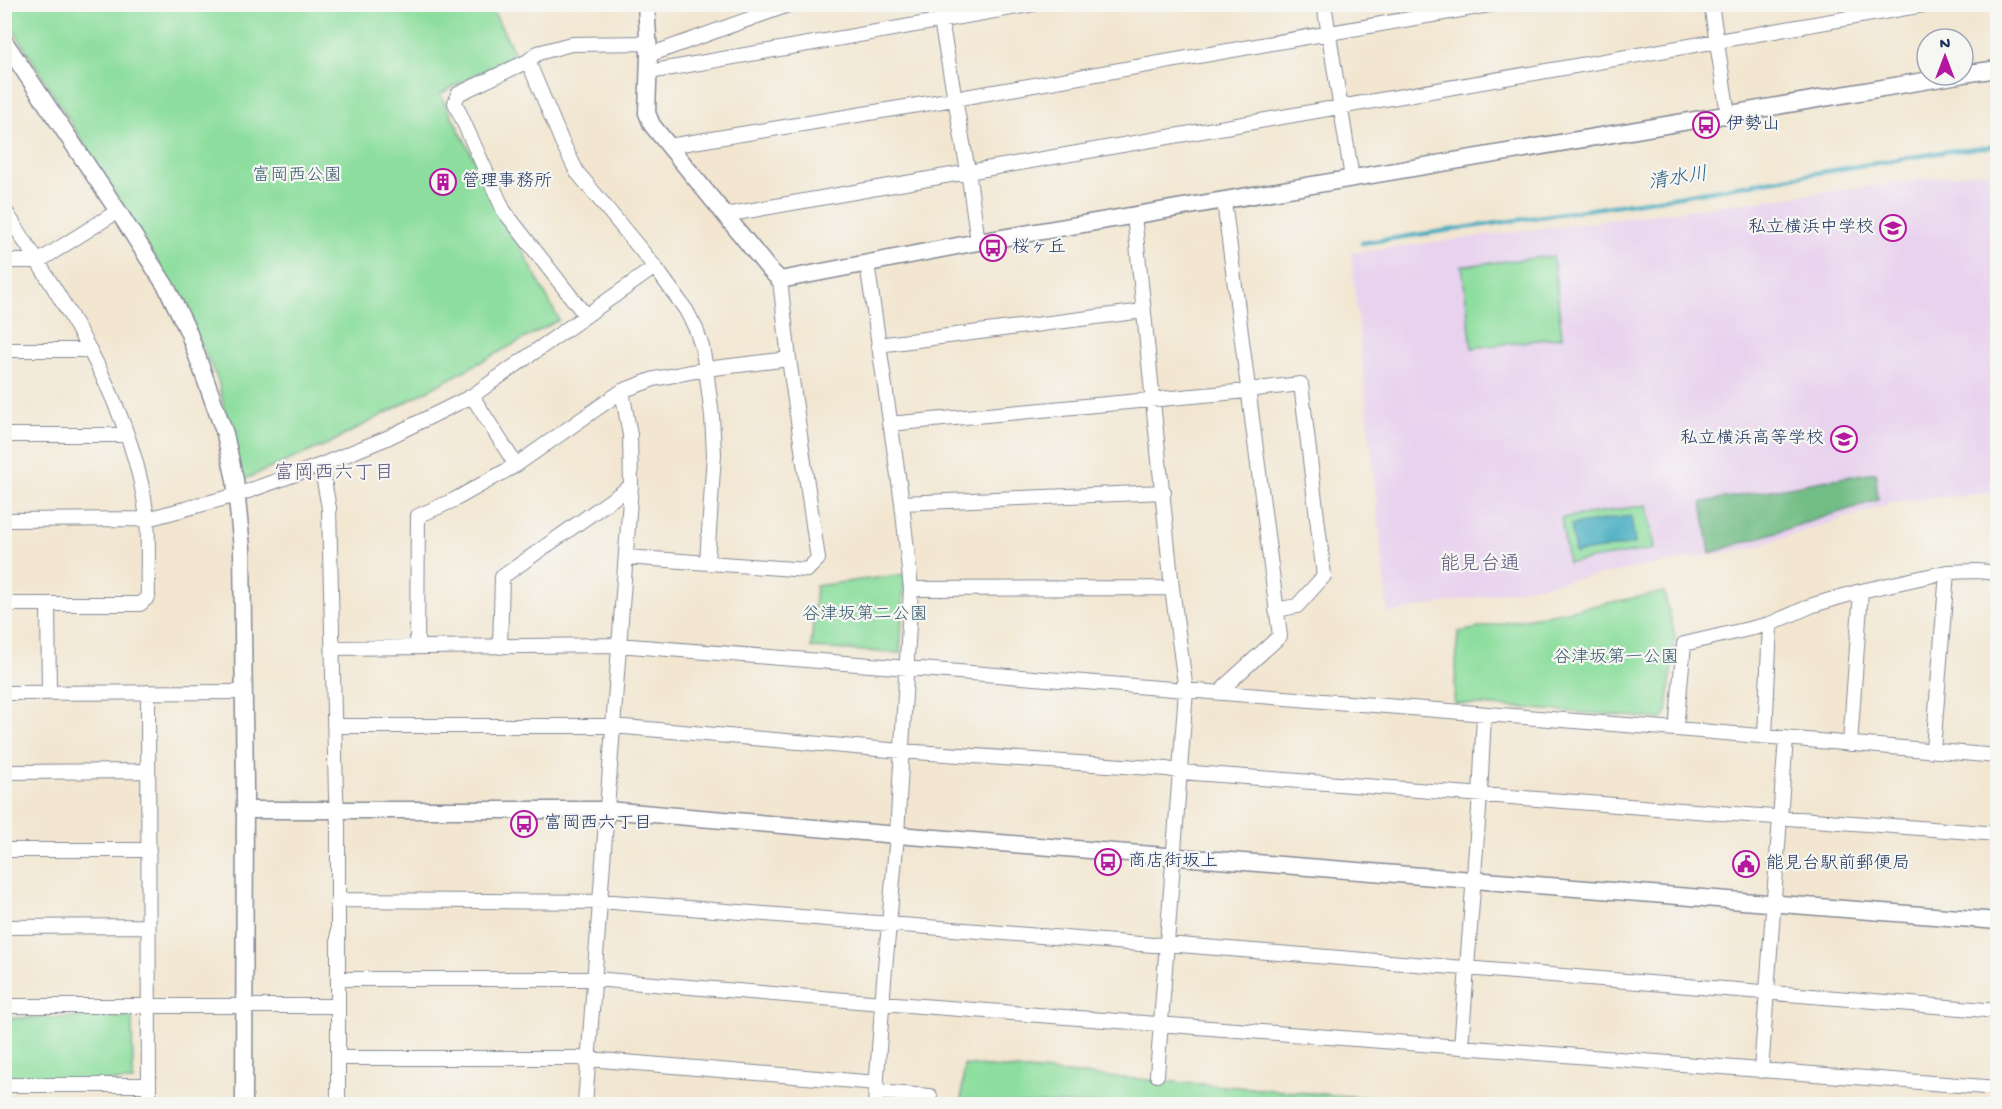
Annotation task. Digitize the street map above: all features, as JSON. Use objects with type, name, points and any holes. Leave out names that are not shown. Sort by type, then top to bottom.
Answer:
[{"type":"street","points":[[626,557],[807,570],[818,559],[780,280],[652,125],[647,112],[646,4]]},
{"type":"street","points":[[648,57],[791,4]]},
{"type":"street","points":[[586,316],[504,211],[455,103],[458,94],[528,61],[538,53],[571,44],[648,57],[940,21],[1034,4]]},
{"type":"street","points":[[1324,4],[1352,178]]},
{"type":"street","points":[[669,146],[954,99],[1495,4]]},
{"type":"street","points":[[1711,4],[1728,114]]},
{"type":"street","points":[[725,214],[1341,109],[1929,4]]},
{"type":"street","points":[[940,21],[968,171],[978,242]]},
{"type":"street","points":[[4,41],[118,210],[166,288],[188,331],[225,434],[237,495],[242,548],[244,1104]]},
{"type":"street","points":[[528,61],[577,172],[655,267],[686,310],[696,329],[706,369],[714,454],[707,562]]},
{"type":"street","points":[[1975,73],[1998,69]]},
{"type":"street","points":[[780,280],[978,242],[1915,83]]},
{"type":"street","points":[[1224,201],[1280,636],[1225,686],[1225,693]]},
{"type":"street","points":[[4,209],[39,261],[90,350],[127,435],[147,519],[148,597],[140,604],[4,604]]},
{"type":"street","points":[[4,261],[39,261],[118,210]]},
{"type":"street","points":[[1134,215],[1172,588],[1186,691],[1157,1075]]},
{"type":"street","points":[[867,263],[902,503],[911,589],[897,835],[876,1093]]},
{"type":"street","points":[[4,520],[147,519],[237,495],[321,465],[387,438],[472,396],[655,267]]},
{"type":"street","points":[[878,345],[1143,311]]},
{"type":"street","points":[[4,350],[90,350]]},
{"type":"street","points":[[417,646],[418,516],[454,500],[516,465],[622,391],[654,379],[706,369],[789,359]]},
{"type":"street","points":[[889,424],[1301,384],[1324,576],[1297,606],[1276,610]]},
{"type":"street","points":[[585,1104],[631,486],[630,435],[622,391]]},
{"type":"street","points":[[472,396],[516,465]]},
{"type":"street","points":[[4,435],[127,435]]},
{"type":"street","points":[[321,465],[329,508],[338,810],[338,1104]]},
{"type":"street","points":[[500,647],[502,577],[631,486]]},
{"type":"street","points":[[902,503],[1164,492]]},
{"type":"street","points":[[1676,729],[1684,644],[1770,624],[1813,605],[1861,591],[1947,572],[1998,573]]},
{"type":"street","points":[[1934,750],[1947,572]]},
{"type":"street","points":[[911,589],[1172,588]]},
{"type":"street","points":[[1850,744],[1861,591]]},
{"type":"street","points":[[48,604],[49,693]]},
{"type":"street","points":[[1764,736],[1770,624]]},
{"type":"street","points":[[333,648],[618,645],[1998,756]]},
{"type":"street","points":[[4,693],[244,693]]},
{"type":"street","points":[[148,693],[150,1006],[148,1104]]},
{"type":"street","points":[[1461,1047],[1484,714]]},
{"type":"street","points":[[334,726],[614,726],[900,751],[1167,769],[1480,796],[1998,834]]},
{"type":"street","points":[[1761,1071],[1786,738]]},
{"type":"street","points":[[4,772],[148,771]]},
{"type":"street","points":[[244,810],[607,810],[897,835],[1998,921]]},
{"type":"street","points":[[4,850],[149,850]]},
{"type":"street","points":[[339,900],[601,901],[1153,945],[1167,944],[1466,967],[1998,1011]]},
{"type":"street","points":[[4,927],[148,926]]},
{"type":"street","points":[[338,979],[594,979],[1998,1088]]},
{"type":"street","points":[[4,1006],[338,1006]]},
{"type":"street","points":[[339,1058],[577,1058],[876,1093],[930,1095]]},
{"type":"street","points":[[4,1086],[149,1085]]},
{"type":"shaded area","points":[[1997,170],[1997,492],[1895,502],[1755,547],[1388,613],[1351,253]]},
{"type":"green space","name":"富岡西公園","points":[[10,4],[490,5],[515,54],[440,94],[559,320],[330,443],[240,481],[218,380],[173,288],[5,16],[5,7]]},
{"type":"green space","points":[[1553,256],[1562,337],[1472,348],[1462,266]]},
{"type":"green space","points":[[1876,472],[1878,500],[1710,553],[1702,502]]},
{"type":"green space","points":[[1647,505],[1654,549],[1568,563],[1561,518]]},
{"type":"green space","name":"谷津坂第二公園","points":[[905,574],[900,653],[811,648],[816,586]]},
{"type":"green space","name":"谷津坂第一公園","points":[[1664,592],[1675,636],[1667,712],[1663,719],[1454,703],[1458,632]]},
{"type":"green space","points":[[132,1017],[133,1081],[5,1081],[4,1018]]},
{"type":"green space","points":[[964,1065],[1420,1102],[1419,1104],[961,1104]]},
{"type":"water","points":[[1631,516],[1635,544],[1575,553],[1571,525]]},
{"type":"waterway","name":"清水川","points":[[1362,243],[1673,197],[1949,151],[1998,146]]},
{"type":"place","name":"伊勢山","points":[[1706,125]]},
{"type":"place","name":"管理事務所","points":[[443,182]]},
{"type":"place","name":"私立横浜中学校","points":[[1893,228]]},
{"type":"place","name":"桜ヶ丘","points":[[993,248]]},
{"type":"place","name":"私立横浜高等学校","points":[[1844,439]]},
{"type":"place","name":"富岡西六丁目","points":[[524,824]]},
{"type":"place","name":"商店街坂上","points":[[1108,862]]},
{"type":"place","name":"能見台駅前郵便局","points":[[1746,864]]},
{"type":"district","name":"富岡西六丁目","points":[[334,474]]},
{"type":"district","name":"能見台通","points":[[1480,565]]}]
